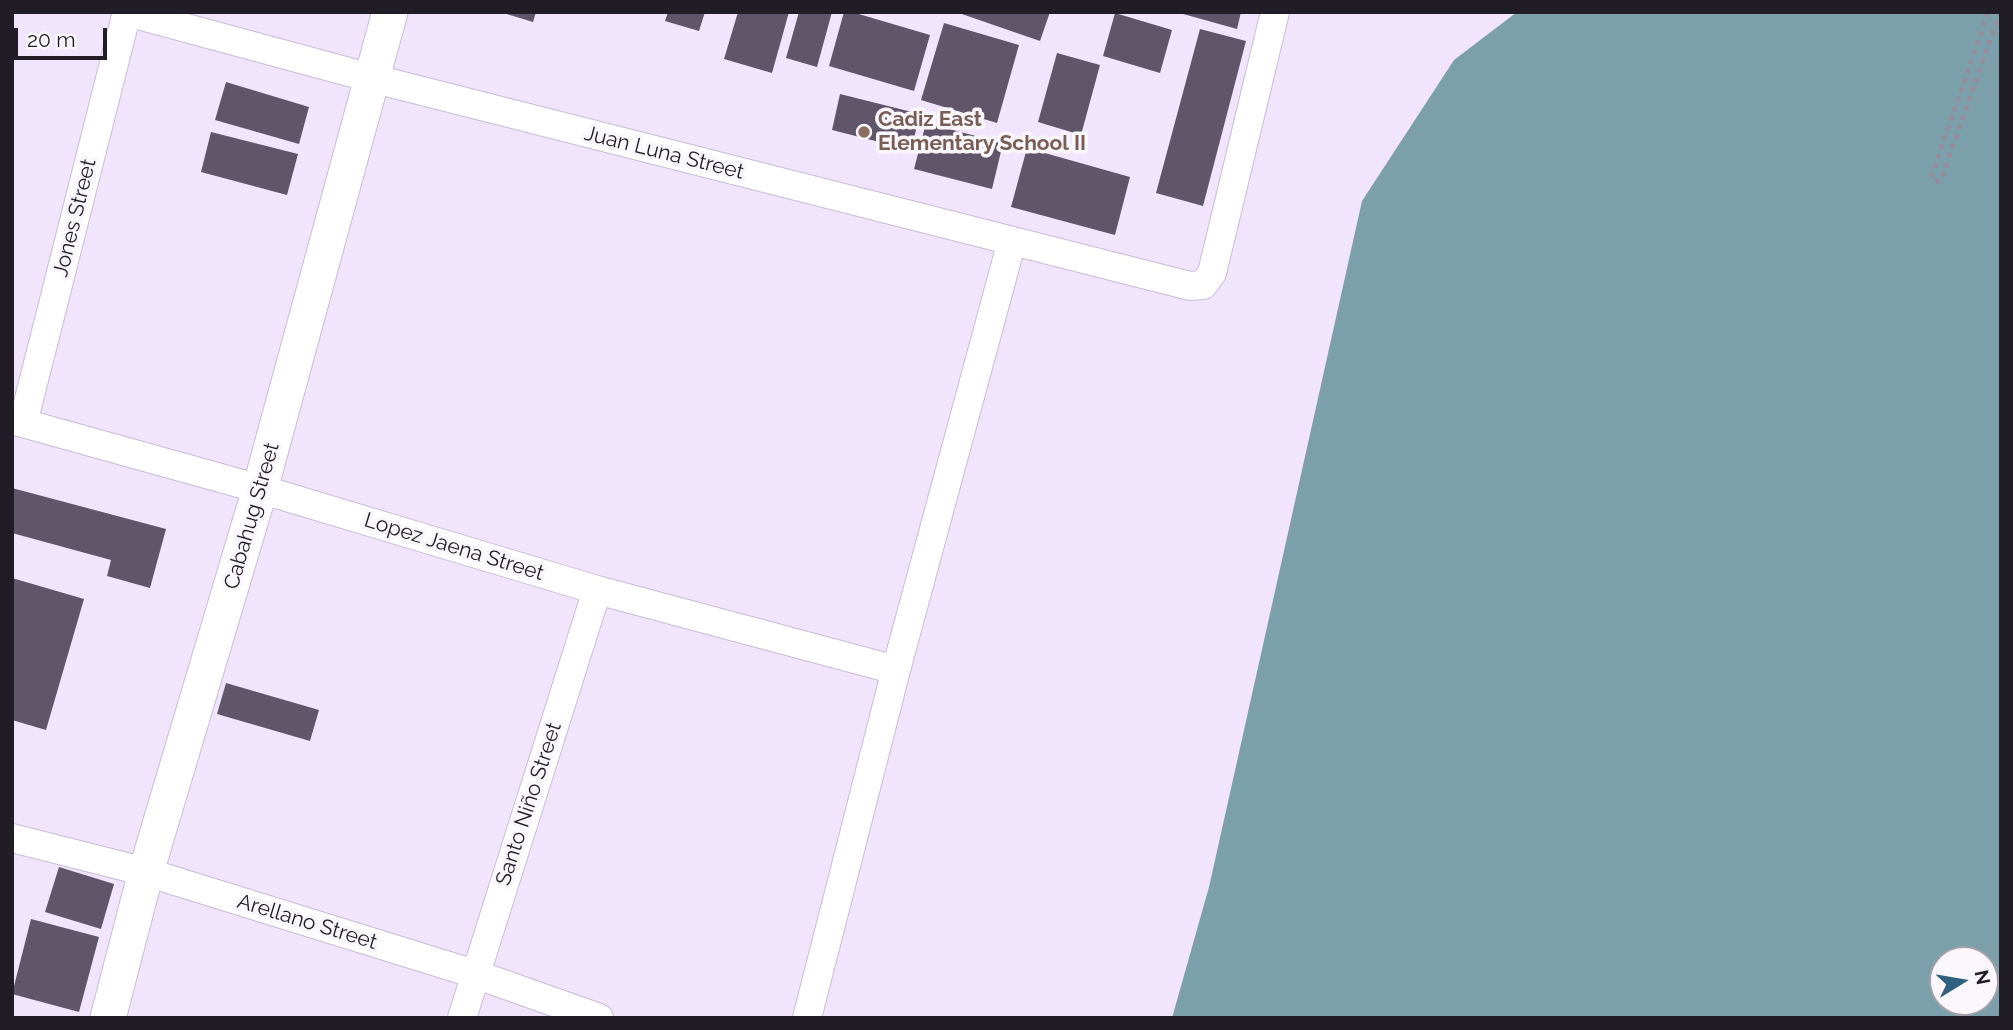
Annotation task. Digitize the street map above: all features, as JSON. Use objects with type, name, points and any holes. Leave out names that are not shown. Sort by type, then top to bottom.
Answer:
[{"type":"street","name":"Juan Luna Street","points":[[127,12],[371,78],[1189,286],[1203,285],[1212,273],[1275,12]]},
{"type":"street","name":"Jones Street","points":[[18,421],[127,12]]},
{"type":"street","name":"Cabahug Street","points":[[107,1018],[146,872],[260,489],[390,12]]},
{"type":"street","points":[[807,1018],[896,670],[1012,241]]},
{"type":"street","name":"Lopez Jaena Street","points":[[18,421],[260,489],[597,590],[896,670]]},
{"type":"street","name":"Santo Niño Street","points":[[462,1018],[597,590]]},
{"type":"street","name":"Arellano Street","points":[[12,838],[146,872],[475,974],[599,1018]]},
{"type":"path","points":[[1988,12],[1932,175],[1935,182],[1941,180],[2000,12]]},
{"type":"water","points":[[1517,12],[2001,12],[2001,1018],[1172,1018],[1209,887],[1362,201],[1454,60]]},
{"type":"building","points":[[500,12],[536,12],[533,22]]},
{"type":"building","points":[[668,12],[705,12],[699,31],[665,21]]},
{"type":"building","points":[[738,12],[789,12],[772,73],[724,59]]},
{"type":"building","points":[[799,12],[832,12],[817,67],[786,58]]},
{"type":"building","points":[[844,12],[930,35],[914,91],[829,66]]},
{"type":"building","points":[[956,12],[1050,12],[1040,41]]},
{"type":"building","points":[[1176,12],[1241,12],[1237,29]]},
{"type":"building","points":[[1115,13],[1172,30],[1160,73],[1103,56]]},
{"type":"building","points":[[944,23],[1019,45],[997,123],[921,100]]},
{"type":"building","points":[[1200,29],[1246,41],[1203,206],[1156,193]]},
{"type":"building","points":[[1057,53],[1100,65],[1081,135],[1038,122]]},
{"type":"building","points":[[226,82],[309,107],[299,144],[215,120]]},
{"type":"building","points":[[840,94],[920,114],[911,150],[832,130]]},
{"type":"building","points":[[926,123],[1003,143],[992,189],[914,169]]},
{"type":"building","points":[[211,132],[298,154],[287,195],[201,172]]},
{"type":"building","points":[[1027,148],[1130,177],[1115,235],[1011,207]]},
{"type":"building","points":[[12,488],[166,529],[150,588],[107,576],[111,560],[12,533]]},
{"type":"building","points":[[12,578],[84,599],[46,730],[12,720]]},
{"type":"building","points":[[226,683],[319,710],[310,741],[217,714]]},
{"type":"building","points":[[59,867],[114,884],[101,929],[45,912]]},
{"type":"building","points":[[31,919],[99,937],[79,1012],[12,994]]},
{"type":"place","name":"Cadiz East Elementary School II","points":[[864,132]]}]
